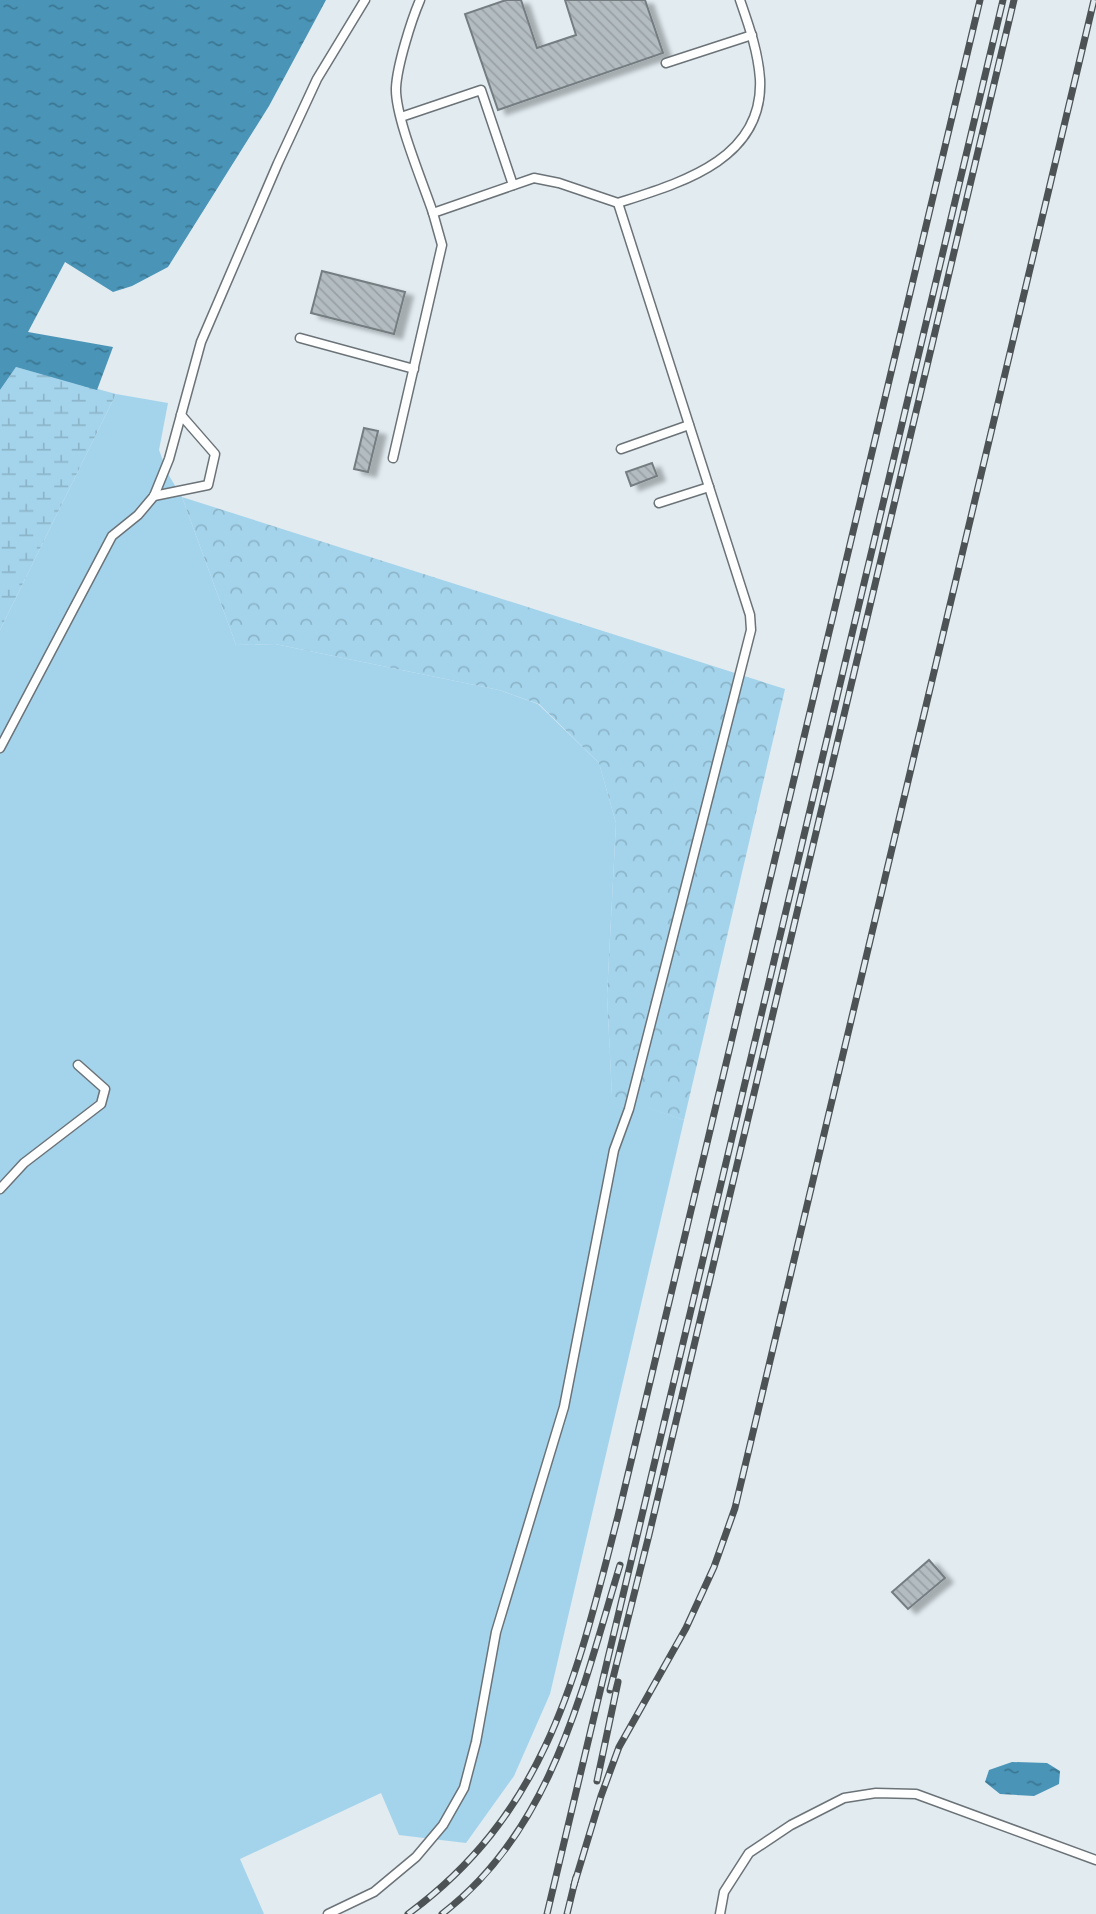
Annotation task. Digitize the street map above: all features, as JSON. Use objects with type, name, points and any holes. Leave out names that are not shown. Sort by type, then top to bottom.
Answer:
[{"type":"lane","points":[[0,748],[112,536],[138,515],[154,496],[169,459],[201,342],[317,79],[365,0]]},
{"type":"lane","points":[[393,458],[442,245],[401,117],[396,88],[411,22],[420,0]]},
{"type":"lane","points":[[433,213],[534,178],[559,183],[618,203],[685,181],[721,161],[743,138],[756,110],[760,80],[752,35],[740,0]]},
{"type":"lane","points":[[666,63],[752,35]]},
{"type":"lane","points":[[401,117],[481,90],[513,186]]},
{"type":"lane","points":[[328,1914],[374,1892],[416,1857],[443,1825],[464,1788],[496,1632],[564,1407],[614,1150],[629,1109],[751,631],[750,615],[618,203]]},
{"type":"lane","points":[[300,338],[414,369]]},
{"type":"lane","points":[[154,496],[208,485],[215,454],[181,415]]},
{"type":"lane","points":[[621,449],[689,425]]},
{"type":"lane","points":[[659,503],[709,487]]},
{"type":"lane","points":[[0,1189],[24,1163],[101,1104],[105,1089],[78,1065]]},
{"type":"lane","points":[[720,1914],[724,1892],[749,1853],[792,1825],[844,1798],[876,1793],[916,1794],[1096,1860]]},
{"type":"green space","points":[[16,367],[116,394],[0,630],[0,390]]},
{"type":"green space","points":[[116,394],[168,403],[159,450],[168,474],[182,497],[236,645],[275,644],[499,690],[538,704],[599,763],[616,823],[607,995],[612,1095],[684,1120],[550,1694],[514,1776],[466,1843],[399,1835],[381,1793],[240,1859],[264,1914],[0,1914],[0,630]]},
{"type":"green space","points":[[182,497],[785,689],[684,1120],[612,1096],[607,995],[616,823],[599,763],[539,704],[499,690],[275,644],[236,645]]},
{"type":"water","points":[[0,0],[326,0],[269,106],[168,267],[132,286],[113,292],[65,262],[28,332],[113,347],[97,390],[16,367],[0,390]]},
{"type":"water","points":[[1012,1762],[1047,1763],[1060,1771],[1059,1784],[1034,1796],[1000,1794],[985,1782],[989,1770]]},
{"type":"building","points":[[506,0],[521,0],[537,48],[576,35],[565,0],[645,0],[663,53],[498,110],[465,14]]},
{"type":"building","points":[[322,271],[405,292],[394,334],[311,313]]},
{"type":"building","points":[[364,428],[378,431],[368,472],[354,469]]},
{"type":"building","points":[[652,463],[657,476],[631,486],[626,472]]},
{"type":"building","points":[[929,1560],[945,1578],[908,1609],[892,1592]]},
{"type":"railway","points":[[408,1914],[456,1874],[494,1831],[525,1784],[550,1736],[588,1630],[618,1516],[980,0]]},
{"type":"railway","points":[[547,1914],[1003,0]]},
{"type":"railway","points":[[610,1690],[1014,0]]},
{"type":"railway","points":[[574,1885],[619,1747],[686,1628],[714,1567],[735,1508],[1094,0]]},
{"type":"railway","points":[[442,1914],[480,1880],[511,1842],[537,1800],[576,1708],[620,1565]]},
{"type":"railway","points":[[597,1781],[618,1682]]},
{"type":"railway","points":[[567,1914],[576,1877]]}]
